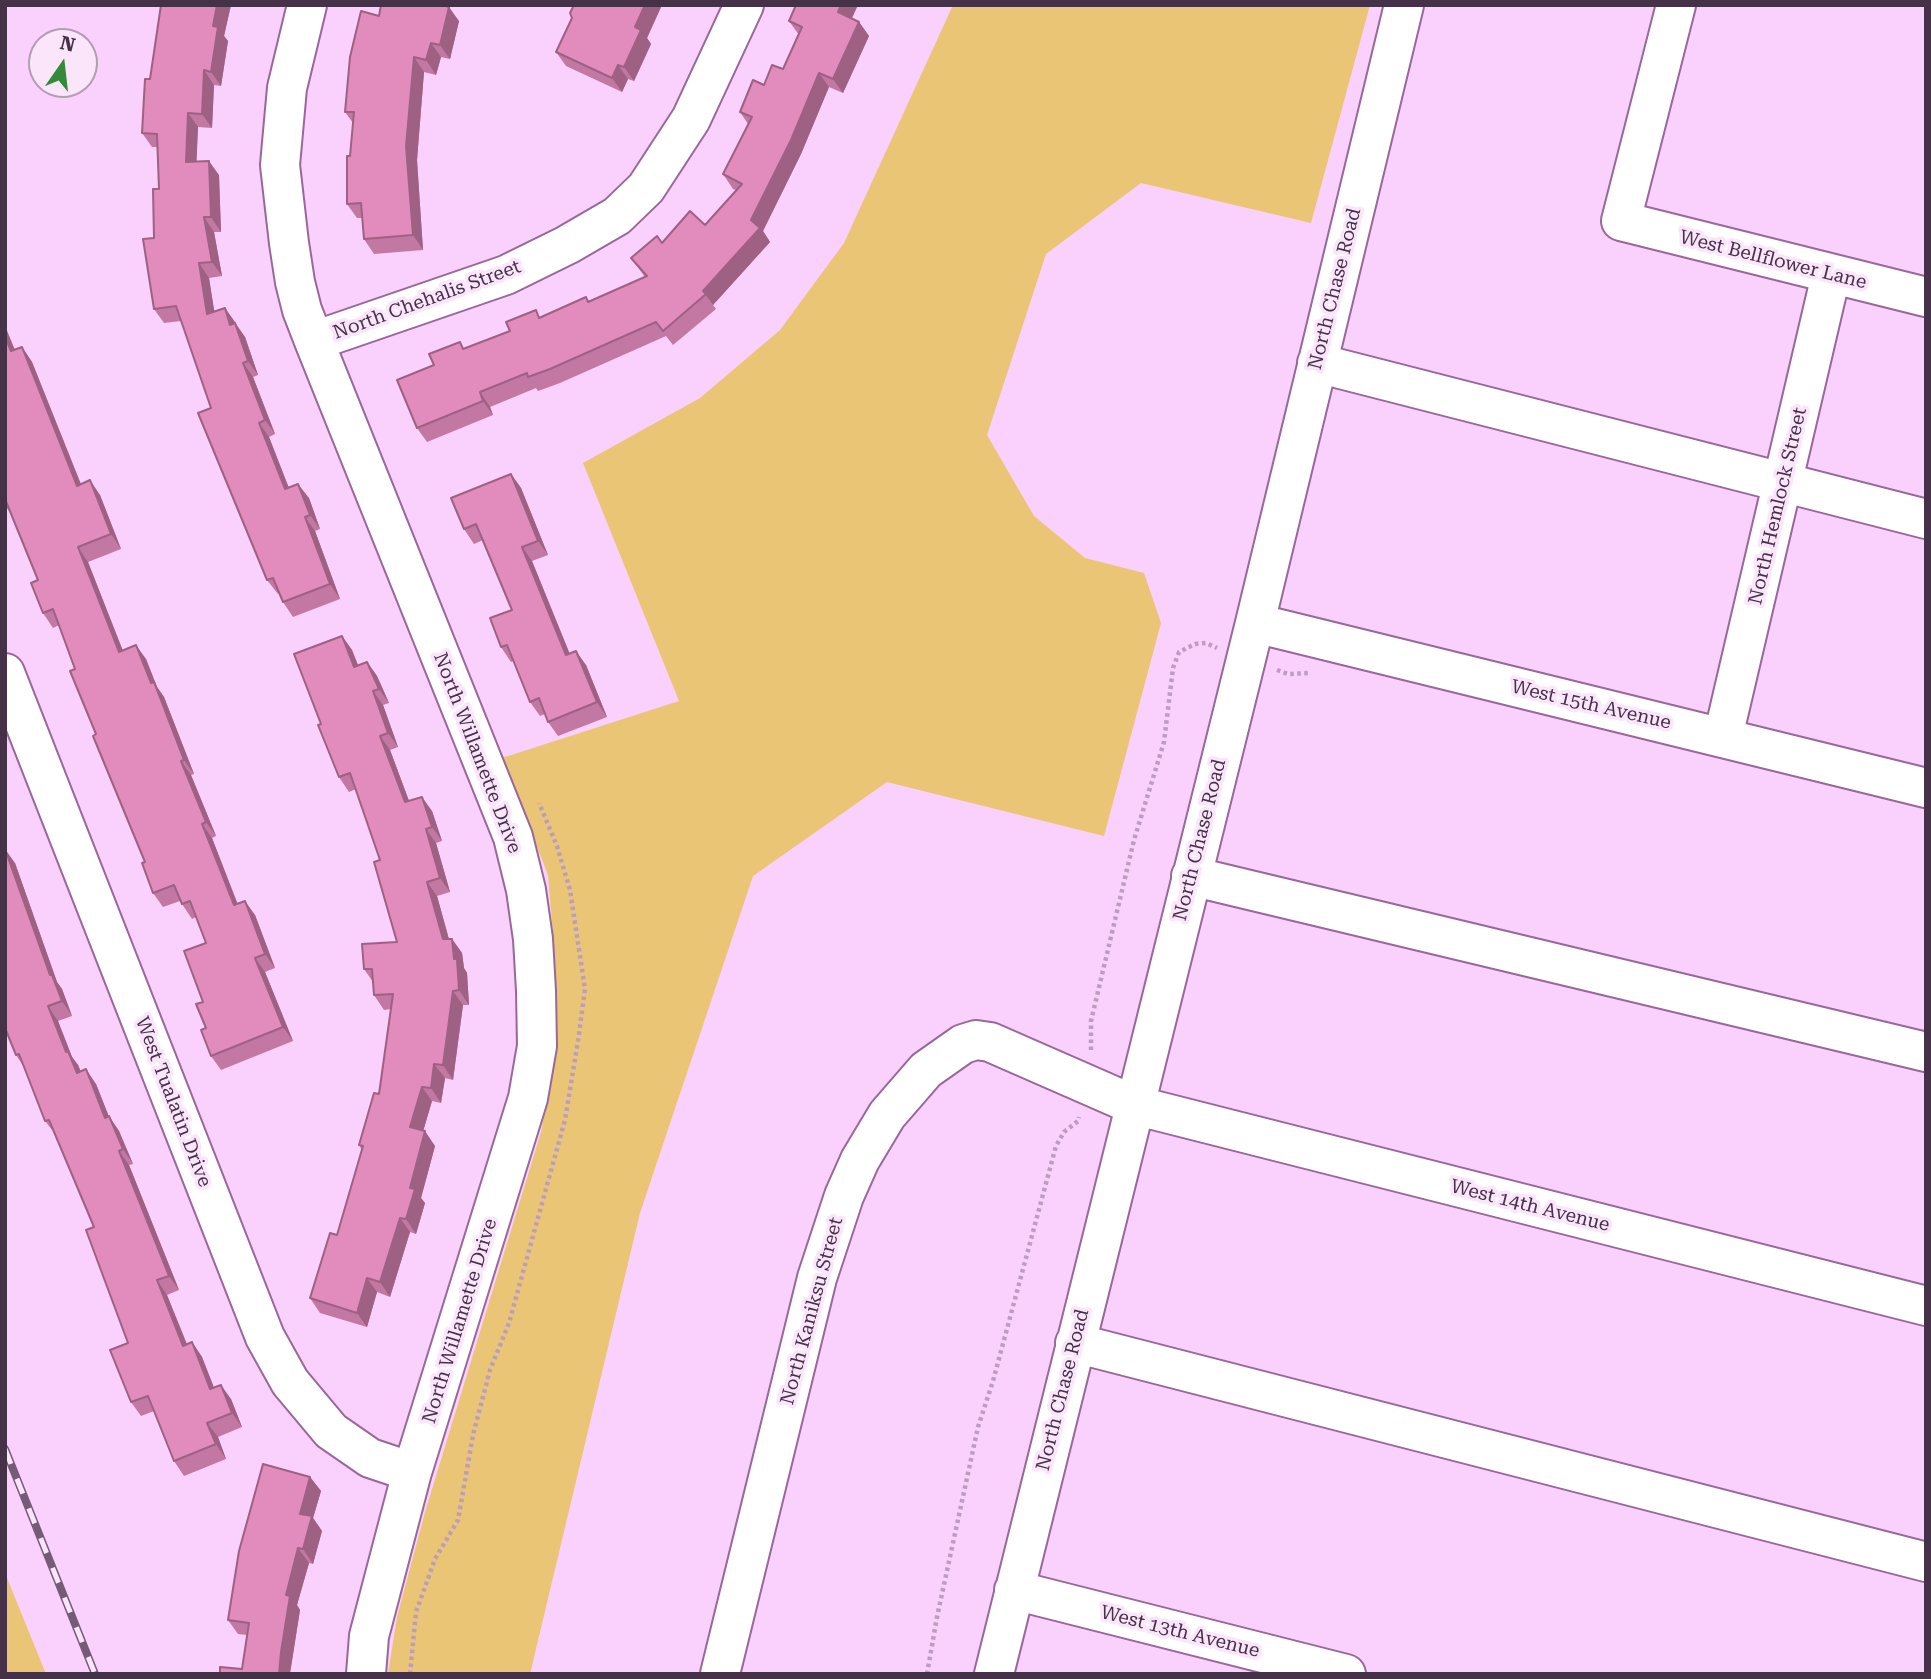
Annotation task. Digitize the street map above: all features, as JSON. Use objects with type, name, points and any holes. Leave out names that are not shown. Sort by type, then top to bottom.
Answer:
[{"type":"street","name":"North Willamette Drive","points":[[307,5],[287,88],[281,165],[295,282],[314,341],[513,837],[526,890],[533,939],[537,1045],[528,1098],[412,1472],[369,1636],[366,1674]]},
{"type":"street","name":"North Chehalis Street","points":[[314,341],[506,275],[567,245],[617,216],[646,188],[691,119],[744,5]]},
{"type":"street","name":"North Chase Road","points":[[993,1674],[1255,624],[1404,5]]},
{"type":"street","name":"West Bellflower Lane","points":[[1676,5],[1621,221],[1926,297]]},
{"type":"street","name":"North Hemlock Street","points":[[1723,737],[1831,275]]},
{"type":"street","points":[[1317,363],[1926,519]]},
{"type":"street","name":"West 15th Avenue","points":[[1255,624],[1926,788]]},
{"type":"street","name":"West Tualatin Drive","points":[[5,673],[265,1337],[290,1382],[331,1431],[370,1458],[412,1472]]},
{"type":"street","points":[[1191,876],[1926,1052]]},
{"type":"street","name":"North Kaniksu Street","points":[[720,1674],[817,1278],[844,1196],[860,1160],[887,1115],[926,1070],[963,1044],[976,1041],[990,1042],[1010,1049],[1134,1105]]},
{"type":"street","name":"West 14th Avenue","points":[[1134,1105],[1926,1306]]},
{"type":"street","points":[[1075,1343],[1926,1562]]},
{"type":"street","name":"West 13th Avenue","points":[[1014,1590],[1346,1674]]},
{"type":"path","points":[[927,1674],[978,1427],[993,1381],[1056,1146],[1064,1132],[1078,1121],[1092,1060],[1091,1021],[1134,841],[1164,742],[1173,668],[1180,652],[1195,644],[1206,643]]},
{"type":"shaded area","points":[[953,5],[1370,5],[1311,223],[1141,183],[1046,254],[987,435],[1034,516],[1085,558],[1144,573],[1161,623],[1104,836],[887,782],[753,876],[640,1213],[530,1674],[388,1674],[397,1617],[425,1512],[541,1132],[553,1063],[553,934],[548,875],[502,758],[679,701],[583,463],[700,398],[780,330],[844,243]]},
{"type":"shaded area","points":[[5,1573],[46,1674],[5,1674]]},
{"type":"building","points":[[161,5],[217,5],[213,26],[218,27],[211,72],[204,70],[202,114],[188,113],[186,162],[209,161],[211,217],[204,217],[212,262],[199,263],[207,314],[225,308],[230,325],[235,323],[248,361],[243,363],[265,420],[259,423],[285,489],[298,484],[310,515],[305,517],[330,584],[283,602],[273,578],[267,580],[198,413],[211,408],[176,306],[154,309],[143,239],[154,238],[153,189],[159,189],[157,134],[142,133],[145,79],[150,79]]},
{"type":"building","points":[[381,5],[449,7],[440,45],[431,43],[426,60],[414,57],[406,146],[413,235],[364,239],[361,203],[347,204],[347,156],[350,156],[354,112],[345,112],[350,57],[361,11],[379,16]]},
{"type":"building","points":[[574,5],[645,5],[635,27],[641,30],[624,67],[618,65],[612,78],[556,52],[572,18],[570,13]]},
{"type":"building","points":[[796,5],[841,5],[838,12],[859,22],[833,79],[819,73],[791,140],[751,220],[760,228],[703,291],[706,294],[663,331],[656,322],[550,369],[528,377],[527,373],[480,392],[483,401],[417,428],[397,380],[434,365],[429,354],[460,342],[463,349],[510,331],[506,322],[536,310],[539,318],[586,297],[588,302],[647,276],[631,258],[657,236],[662,243],[690,211],[705,225],[742,184],[723,174],[752,117],[740,112],[753,80],[764,85],[772,65],[783,69],[802,27],[789,21]]},
{"type":"building","points":[[5,337],[11,351],[22,347],[77,486],[90,480],[111,534],[78,547],[119,652],[136,645],[151,683],[154,682],[184,760],[181,761],[206,822],[202,824],[234,905],[245,901],[265,954],[255,958],[283,1027],[211,1056],[201,1030],[206,1028],[196,1004],[203,1002],[184,951],[206,943],[190,901],[182,904],[174,885],[153,893],[142,863],[145,862],[93,736],[96,734],[70,671],[75,669],[53,609],[43,613],[31,583],[38,580],[5,499]]},
{"type":"building","points":[[511,474],[538,541],[522,547],[566,655],[576,651],[597,702],[548,722],[539,698],[530,702],[507,645],[501,647],[490,618],[512,610],[476,524],[464,529],[451,498]]},
{"type":"building","points":[[342,636],[354,667],[367,662],[379,689],[373,691],[388,733],[380,736],[405,802],[422,797],[432,827],[426,829],[440,878],[427,882],[443,939],[452,939],[454,959],[457,959],[459,990],[453,991],[443,1065],[434,1064],[431,1088],[422,1087],[410,1127],[425,1131],[410,1188],[415,1189],[406,1219],[400,1218],[380,1282],[367,1278],[357,1313],[310,1298],[330,1233],[337,1235],[363,1146],[359,1145],[374,1093],[379,1094],[393,994],[374,995],[372,969],[364,969],[362,944],[397,942],[374,862],[380,860],[350,773],[339,777],[294,654]]},
{"type":"building","points":[[5,849],[50,975],[62,1001],[48,1006],[77,1073],[86,1069],[105,1118],[109,1116],[123,1149],[119,1151],[169,1276],[157,1280],[183,1346],[192,1342],[210,1389],[221,1385],[232,1413],[207,1423],[216,1444],[174,1461],[148,1396],[131,1402],[110,1350],[128,1343],[86,1230],[94,1227],[49,1120],[45,1121],[19,1054],[16,1055],[5,1028]]},
{"type":"building","points":[[263,1464],[310,1477],[300,1514],[312,1516],[303,1549],[298,1548],[286,1595],[290,1596],[279,1674],[220,1674],[220,1667],[242,1669],[249,1623],[228,1620],[239,1551]]},
{"type":"railway","points":[[5,1449],[95,1674]]}]
